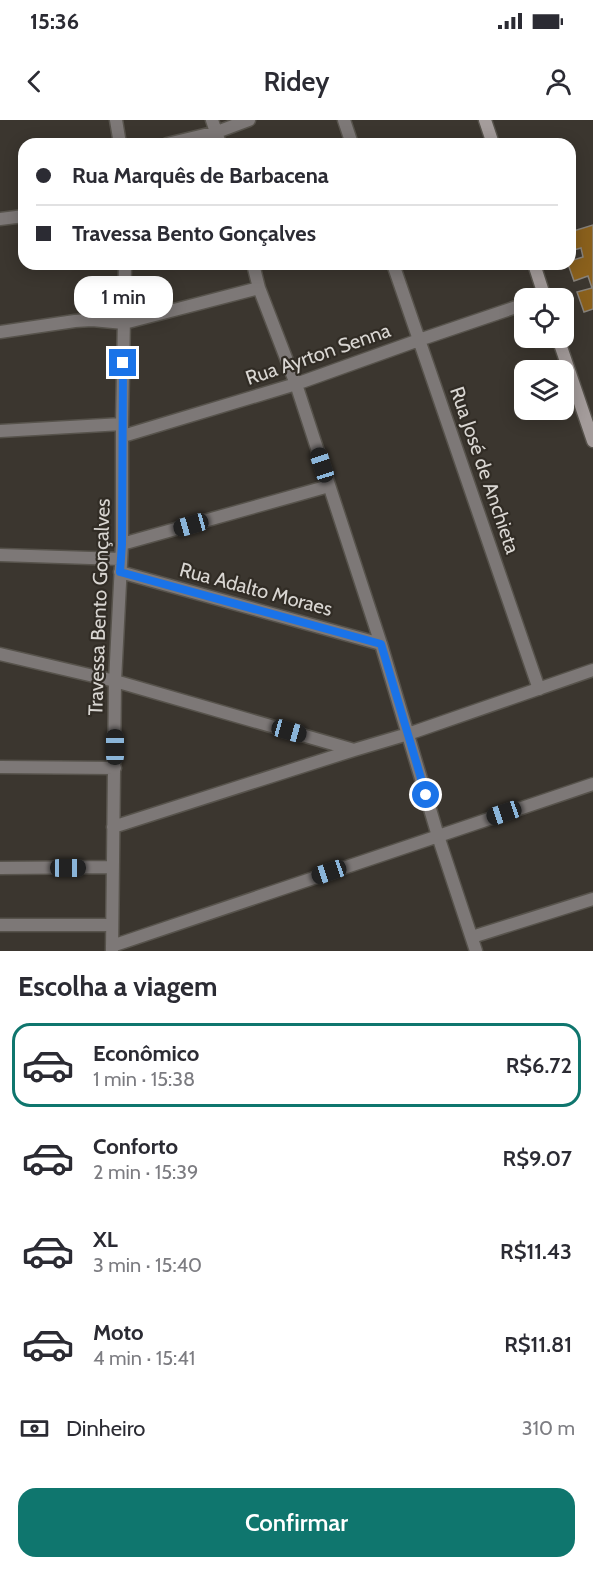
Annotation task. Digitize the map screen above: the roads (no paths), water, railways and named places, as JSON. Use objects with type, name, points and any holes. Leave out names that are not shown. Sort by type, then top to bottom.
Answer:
[{"type":"main road","points":[[484,120],[491,138]]},
{"type":"main road","points":[[536,270],[541,288]]},
{"type":"main road","points":[[561,348],[593,441]]},
{"type":"street","points":[[116,120],[119,138]]},
{"type":"street","points":[[192,138],[249,120]]},
{"type":"street","points":[[344,120],[350,138]]},
{"type":"street","points":[[0,219],[18,217]]},
{"type":"street","name":"Travessa Bento Gonçalves","points":[[112,948],[115,681],[122,559],[124,270]]},
{"type":"street","points":[[254,270],[296,384],[381,644],[438,836],[476,951]]},
{"type":"street","name":"Rua José de Anchieta","points":[[395,270],[538,690]]},
{"type":"street","points":[[0,332],[75,321],[124,323],[259,288]]},
{"type":"street","name":"Rua Ayrton Senna","points":[[0,431],[122,430],[296,384],[514,308]]},
{"type":"street","points":[[122,544],[329,486]]},
{"type":"street","points":[[0,555],[122,559]]},
{"type":"street","name":"Rua Adalto Moraes","points":[[120,572],[381,644]]},
{"type":"street","points":[[0,654],[115,681],[354,750]]},
{"type":"street","points":[[113,827],[408,735],[593,670]]},
{"type":"street","points":[[0,767],[115,768]]},
{"type":"street","points":[[112,948],[593,784]]},
{"type":"street","points":[[0,868],[113,867]]},
{"type":"street","points":[[472,937],[593,899]]},
{"type":"street","points":[[0,926],[112,925]]}]
